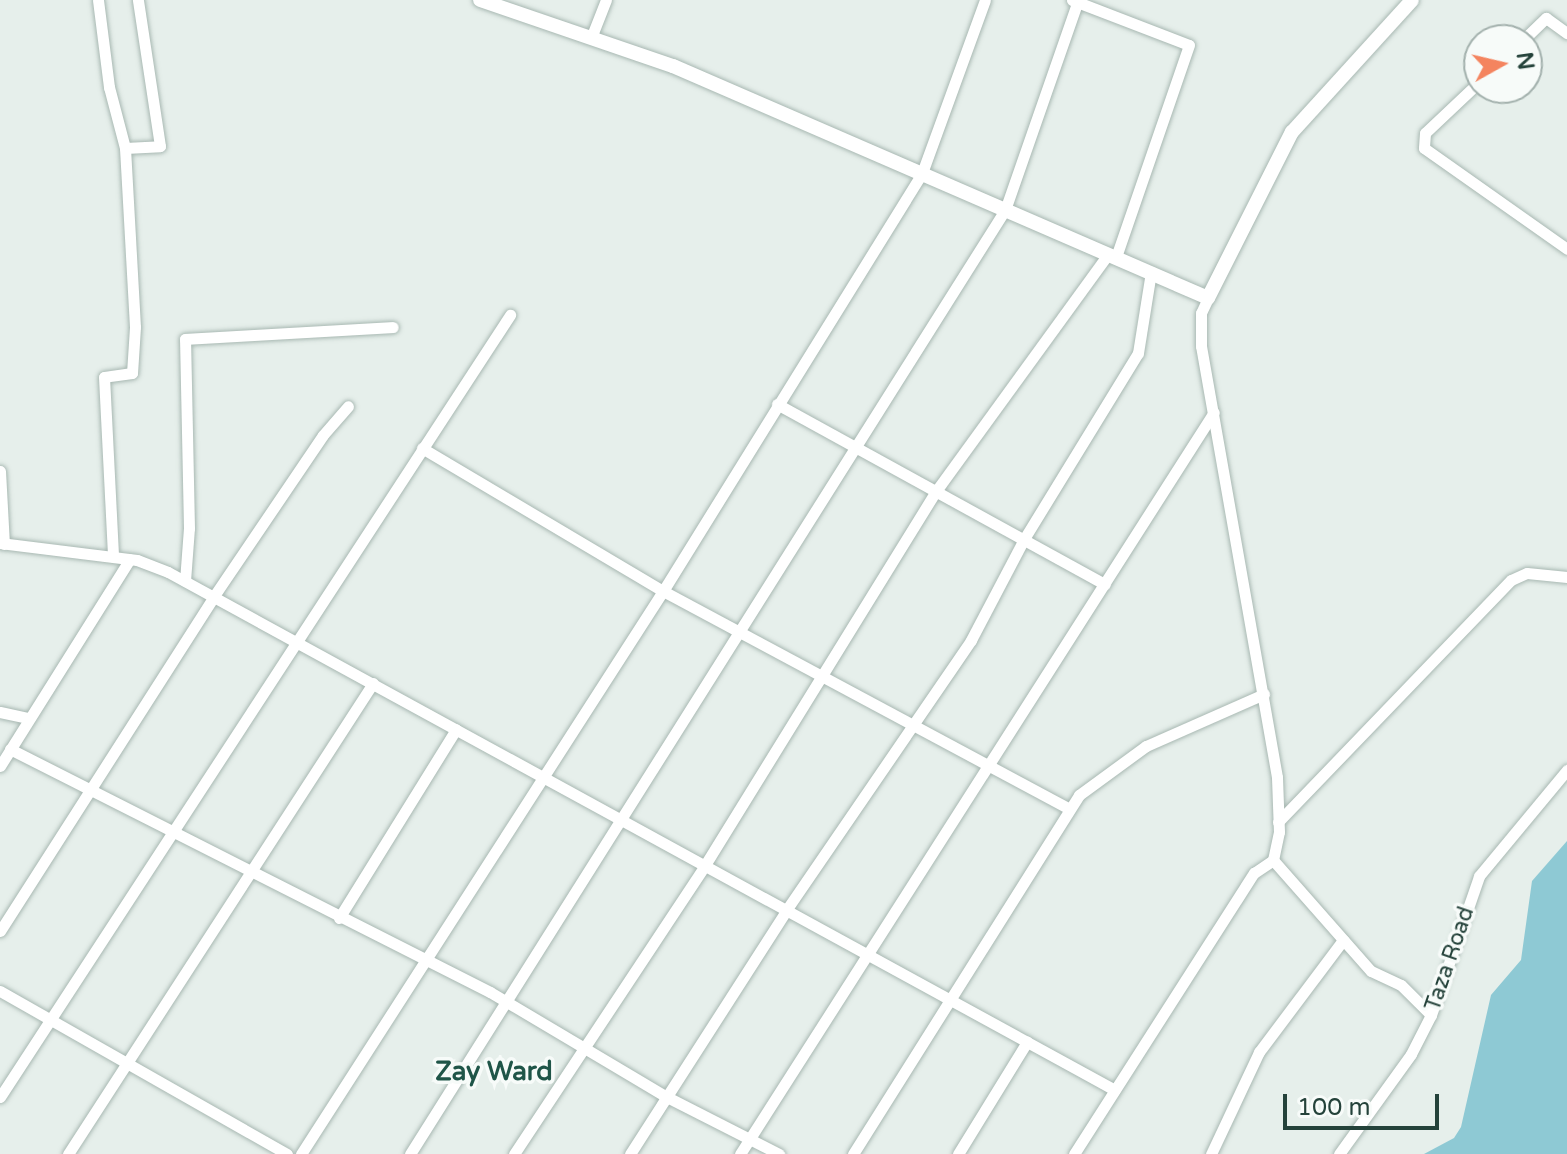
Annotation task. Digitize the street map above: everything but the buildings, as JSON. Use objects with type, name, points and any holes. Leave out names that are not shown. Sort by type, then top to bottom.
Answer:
[{"type":"street","points":[[98,0],[109,87],[125,148],[135,327],[132,373],[104,377],[113,557]]},
{"type":"street","points":[[125,148],[160,146],[138,0]]},
{"type":"street","points":[[480,0],[673,66],[1208,298]]},
{"type":"street","points":[[591,38],[606,0]]},
{"type":"street","points":[[301,1154],[426,961],[540,776],[663,591],[922,173],[985,0]]},
{"type":"street","points":[[1074,1154],[1254,873],[1273,860],[1278,822],[1264,694],[1201,346],[1201,313],[1292,132],[1412,0]]},
{"type":"street","points":[[410,1154],[503,1003],[623,821],[1005,210],[1075,1],[1189,45],[1112,256],[936,491],[705,865],[514,1154]]},
{"type":"street","points":[[1540,24],[1546,18],[1567,33]]},
{"type":"street","points":[[1463,97],[1425,133],[1424,148],[1567,249]]},
{"type":"street","points":[[630,1154],[787,909],[911,723],[971,640],[1024,539],[1138,353],[1151,272]]},
{"type":"street","points":[[0,1097],[176,834],[510,315]]},
{"type":"street","points":[[185,581],[189,528],[185,339],[393,327]]},
{"type":"street","points":[[777,404],[1105,584]]},
{"type":"street","points":[[0,931],[214,596],[348,406]]},
{"type":"street","points":[[740,1154],[1214,412]]},
{"type":"street","points":[[422,448],[663,591],[1069,809]]},
{"type":"street","points":[[0,471],[2,544],[130,559],[185,581],[868,953],[946,1001],[1115,1090]]},
{"type":"street","points":[[0,766],[130,559]]},
{"type":"street","points":[[1278,822],[1511,580],[1527,573],[1567,577]]},
{"type":"street","points":[[68,1154],[130,1064],[373,683]]},
{"type":"street","points":[[853,1154],[1069,809],[1113,766],[1146,746],[1264,694]]},
{"type":"street","points":[[0,712],[28,718]]},
{"type":"street","points":[[339,918],[456,729]]},
{"type":"street","points":[[10,749],[586,1045],[667,1097],[751,1137],[779,1154]]},
{"type":"street","name":"Taza Road","points":[[1339,1154],[1411,1054],[1431,1015],[1479,876],[1567,770]]},
{"type":"street","points":[[1273,860],[1371,971],[1401,985],[1431,1015]]},
{"type":"street","points":[[1211,1154],[1259,1052],[1343,940]]},
{"type":"street","points":[[0,991],[287,1154]]},
{"type":"street","points":[[958,1154],[1027,1042]]},
{"type":"water","points":[[1567,841],[1567,1154],[1424,1154],[1454,1138],[1461,1127],[1491,995],[1521,960],[1532,881]]},
{"type":"district","name":"Zay Ward","points":[[494,1072]]}]
